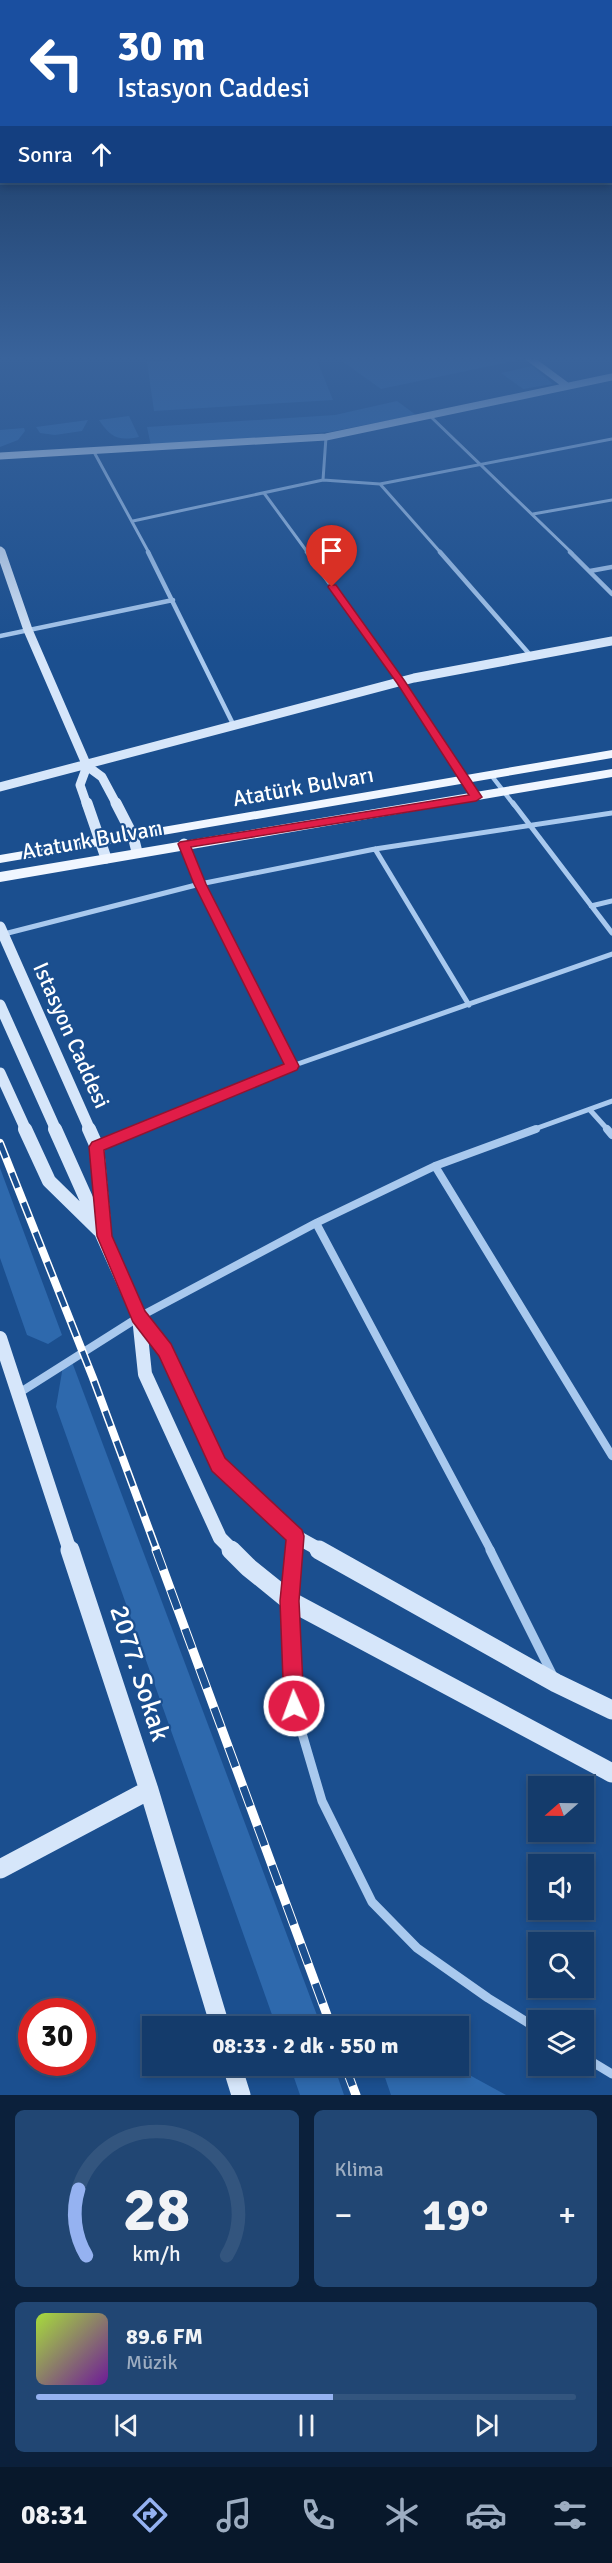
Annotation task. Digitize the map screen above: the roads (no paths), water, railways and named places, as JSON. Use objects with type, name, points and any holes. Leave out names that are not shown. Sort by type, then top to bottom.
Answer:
[{"type":"main road","name":"Atatürk Bulvarı","points":[[0,858],[612,754]]},
{"type":"main road","points":[[476,797],[612,773]]},
{"type":"main road","name":"Ataturk Bulvarı","points":[[0,877],[184,844],[476,797]]},
{"type":"street","points":[[96,456],[133,521],[234,727]]},
{"type":"street","points":[[323,480],[325,456]]},
{"type":"street","points":[[472,456],[612,594]]},
{"type":"street","points":[[133,521],[323,480],[380,484],[524,456]]},
{"type":"street","points":[[380,484],[531,656]]},
{"type":"street","points":[[264,493],[401,682],[476,797]]},
{"type":"street","points":[[533,514],[612,500]]},
{"type":"street","points":[[0,550],[2,562],[28,630],[87,765],[102,777],[133,836],[137,852]]},
{"type":"street","points":[[590,571],[612,567]]},
{"type":"street","points":[[0,636],[173,600]]},
{"type":"street","points":[[0,787],[401,682],[612,641]]},
{"type":"street","points":[[87,765],[80,785],[106,858]]},
{"type":"street","points":[[491,775],[612,933]]},
{"type":"street","points":[[2,931],[200,884],[375,849],[532,827],[612,813]]},
{"type":"street","points":[[184,844],[200,884],[292,1066]]},
{"type":"street","points":[[375,849],[469,1005]]},
{"type":"street","points":[[591,906],[612,901]]},
{"type":"street","name":"Istasyon Caddesi","points":[[2,931],[97,1147],[105,1236]]},
{"type":"street","points":[[97,1147],[292,1066],[612,954]]},
{"type":"street","points":[[0,1005],[105,1236],[139,1317],[165,1350],[219,1464],[295,1536],[556,1683],[612,1710]]},
{"type":"street","points":[[0,1073],[50,1181],[105,1236]]},
{"type":"street","points":[[19,1393],[139,1317],[316,1223],[435,1166],[612,1101]]},
{"type":"street","points":[[590,1110],[612,1135]]},
{"type":"street","points":[[435,1166],[612,1456]]},
{"type":"street","points":[[316,1223],[516,1599],[556,1683]]},
{"type":"street","points":[[139,1317],[145,1374],[220,1538],[248,1568],[290,1601],[612,1773]]},
{"type":"street","name":"2077. Sokak","points":[[0,1338],[148,1790],[217,2016]]},
{"type":"street","points":[[295,1536],[290,1601],[294,1706],[322,1801],[372,1902],[417,1948],[528,2024]]},
{"type":"street","points":[[0,1869],[148,1790]]},
{"type":"street","points":[[594,2064],[611,2076]]},
{"type":"street","points":[[235,2076],[241,2095]]},
{"type":"railway","points":[[0,1143],[93,1378],[157,1551]]},
{"type":"railway","points":[[156,1550],[327,2016]]},
{"type":"railway","points":[[349,2076],[356,2095]]}]
